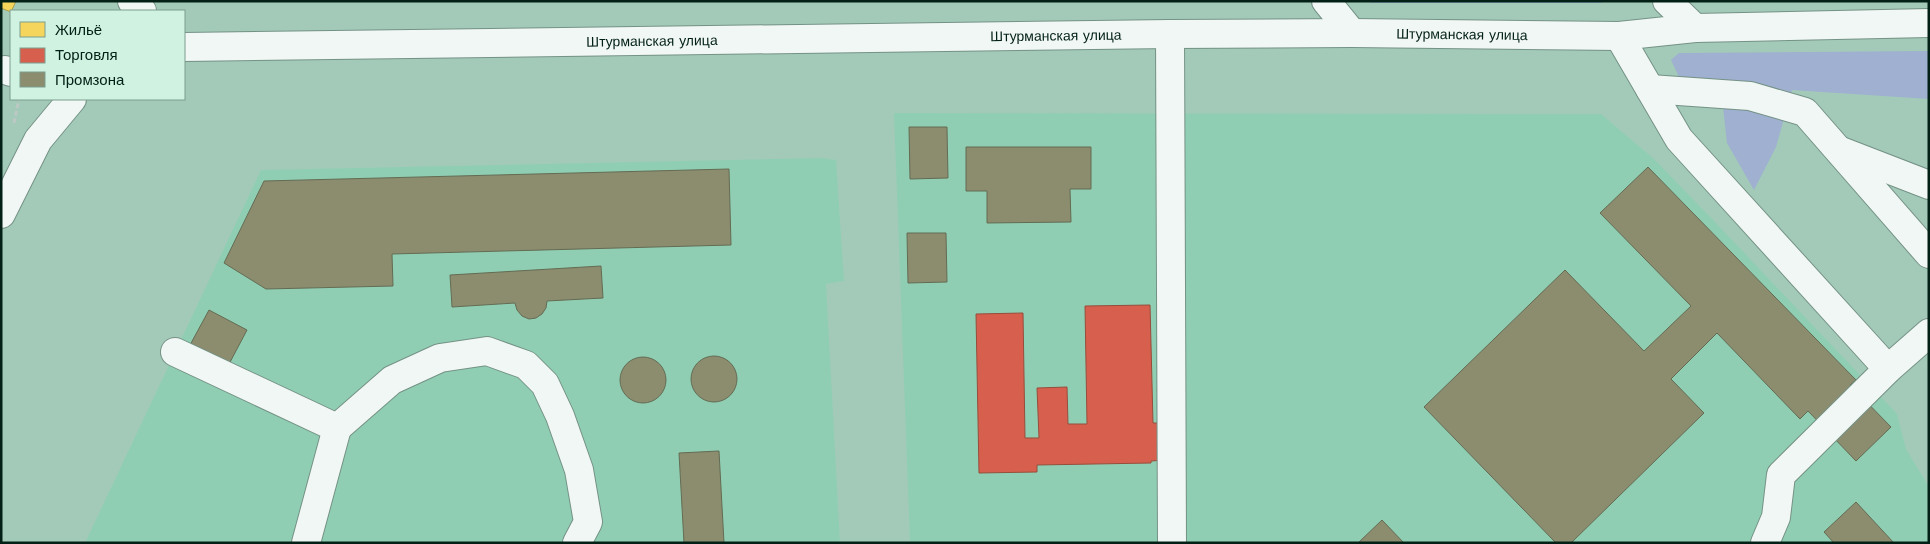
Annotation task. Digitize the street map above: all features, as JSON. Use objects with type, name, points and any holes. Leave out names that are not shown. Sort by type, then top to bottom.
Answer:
[{"type":"street","points":[[132,1],[141,10]]},
{"type":"street","points":[[1326,1],[1352,33]]},
{"type":"street","points":[[1667,1],[1695,28]]},
{"type":"street","name":"Штурманская улица","points":[[186,45],[1170,34],[1352,33],[1619,36],[1695,28],[1929,23]]},
{"type":"street","points":[[1170,34],[1172,543]]},
{"type":"street","points":[[1619,36],[1680,140],[1888,369]]},
{"type":"street","points":[[1650,90],[1750,96],[1805,112],[1929,254]]},
{"type":"street","points":[[1,214],[38,140],[69,100]]},
{"type":"street","points":[[1838,149],[1929,185]]},
{"type":"street","points":[[1764,543],[1776,517],[1781,475],[1888,369],[1929,333]]},
{"type":"street","points":[[175,352],[337,428]]},
{"type":"street","points":[[306,543],[337,428],[392,380],[440,358],[487,352],[526,365],[545,384],[560,416],[579,470],[588,522],[577,543]]},
{"type":"shaded area","points":[[1369,1],[1603,1],[1602,3],[1371,3]]},
{"type":"shaded area","points":[[1929,51],[1929,99],[1792,90],[1776,147],[1754,190],[1727,143],[1723,107],[1680,79],[1671,60],[1679,53]]},
{"type":"shaded area","points":[[894,113],[1601,114],[1654,159],[1897,414],[1906,449],[1929,487],[1929,543],[910,543]]},
{"type":"shaded area","points":[[821,158],[836,160],[844,281],[826,284],[840,543],[85,543],[261,170]]},
{"type":"building: Жильё","points":[[1,1],[16,1],[10,12],[1,8]]},
{"type":"building: Торговля","points":[[1150,305],[1153,423],[1166,423],[1167,460],[1151,461],[1151,463],[1037,465],[1037,472],[979,473],[976,314],[1023,313],[1025,438],[1039,438],[1037,388],[1067,387],[1068,424],[1087,424],[1085,306]]},
{"type":"building: Промзона","points":[[909,127],[947,127],[948,178],[910,179]]},
{"type":"building: Промзона","points":[[966,147],[1091,147],[1091,189],[1070,189],[1071,222],[987,223],[987,191],[966,191]]},
{"type":"building: Промзона","points":[[1648,167],[1856,380],[1850,385],[1891,427],[1856,461],[1808,411],[1800,419],[1717,333],[1671,379],[1704,413],[1571,543],[1556,543],[1424,407],[1565,270],[1644,351],[1691,306],[1600,213]]},
{"type":"building: Промзона","points":[[729,169],[731,245],[392,254],[393,286],[266,289],[224,263],[264,181]]},
{"type":"building: Промзона","points":[[907,233],[946,233],[947,282],[908,283]]},
{"type":"building: Промзона","points":[[601,266],[603,298],[547,301],[546,308],[536,318],[529,319],[522,316],[517,310],[515,303],[452,307],[450,275]]},
{"type":"building: Промзона","points":[[209,310],[247,330],[228,366],[190,345]]},
{"type":"building: Промзона","points":[[709,356],[719,356],[733,366],[737,379],[733,392],[727,398],[719,402],[709,402],[695,392],[691,384],[691,374],[701,360]]},
{"type":"building: Промзона","points":[[638,357],[648,357],[662,367],[666,380],[662,393],[656,399],[648,403],[638,403],[624,393],[620,385],[620,375],[630,361]]},
{"type":"building: Промзона","points":[[719,451],[724,543],[684,543],[679,453]]},
{"type":"building: Промзона","points":[[1856,502],[1894,543],[1834,543],[1824,532]]},
{"type":"building: Промзона","points":[[1382,520],[1404,543],[1358,543]]}]
